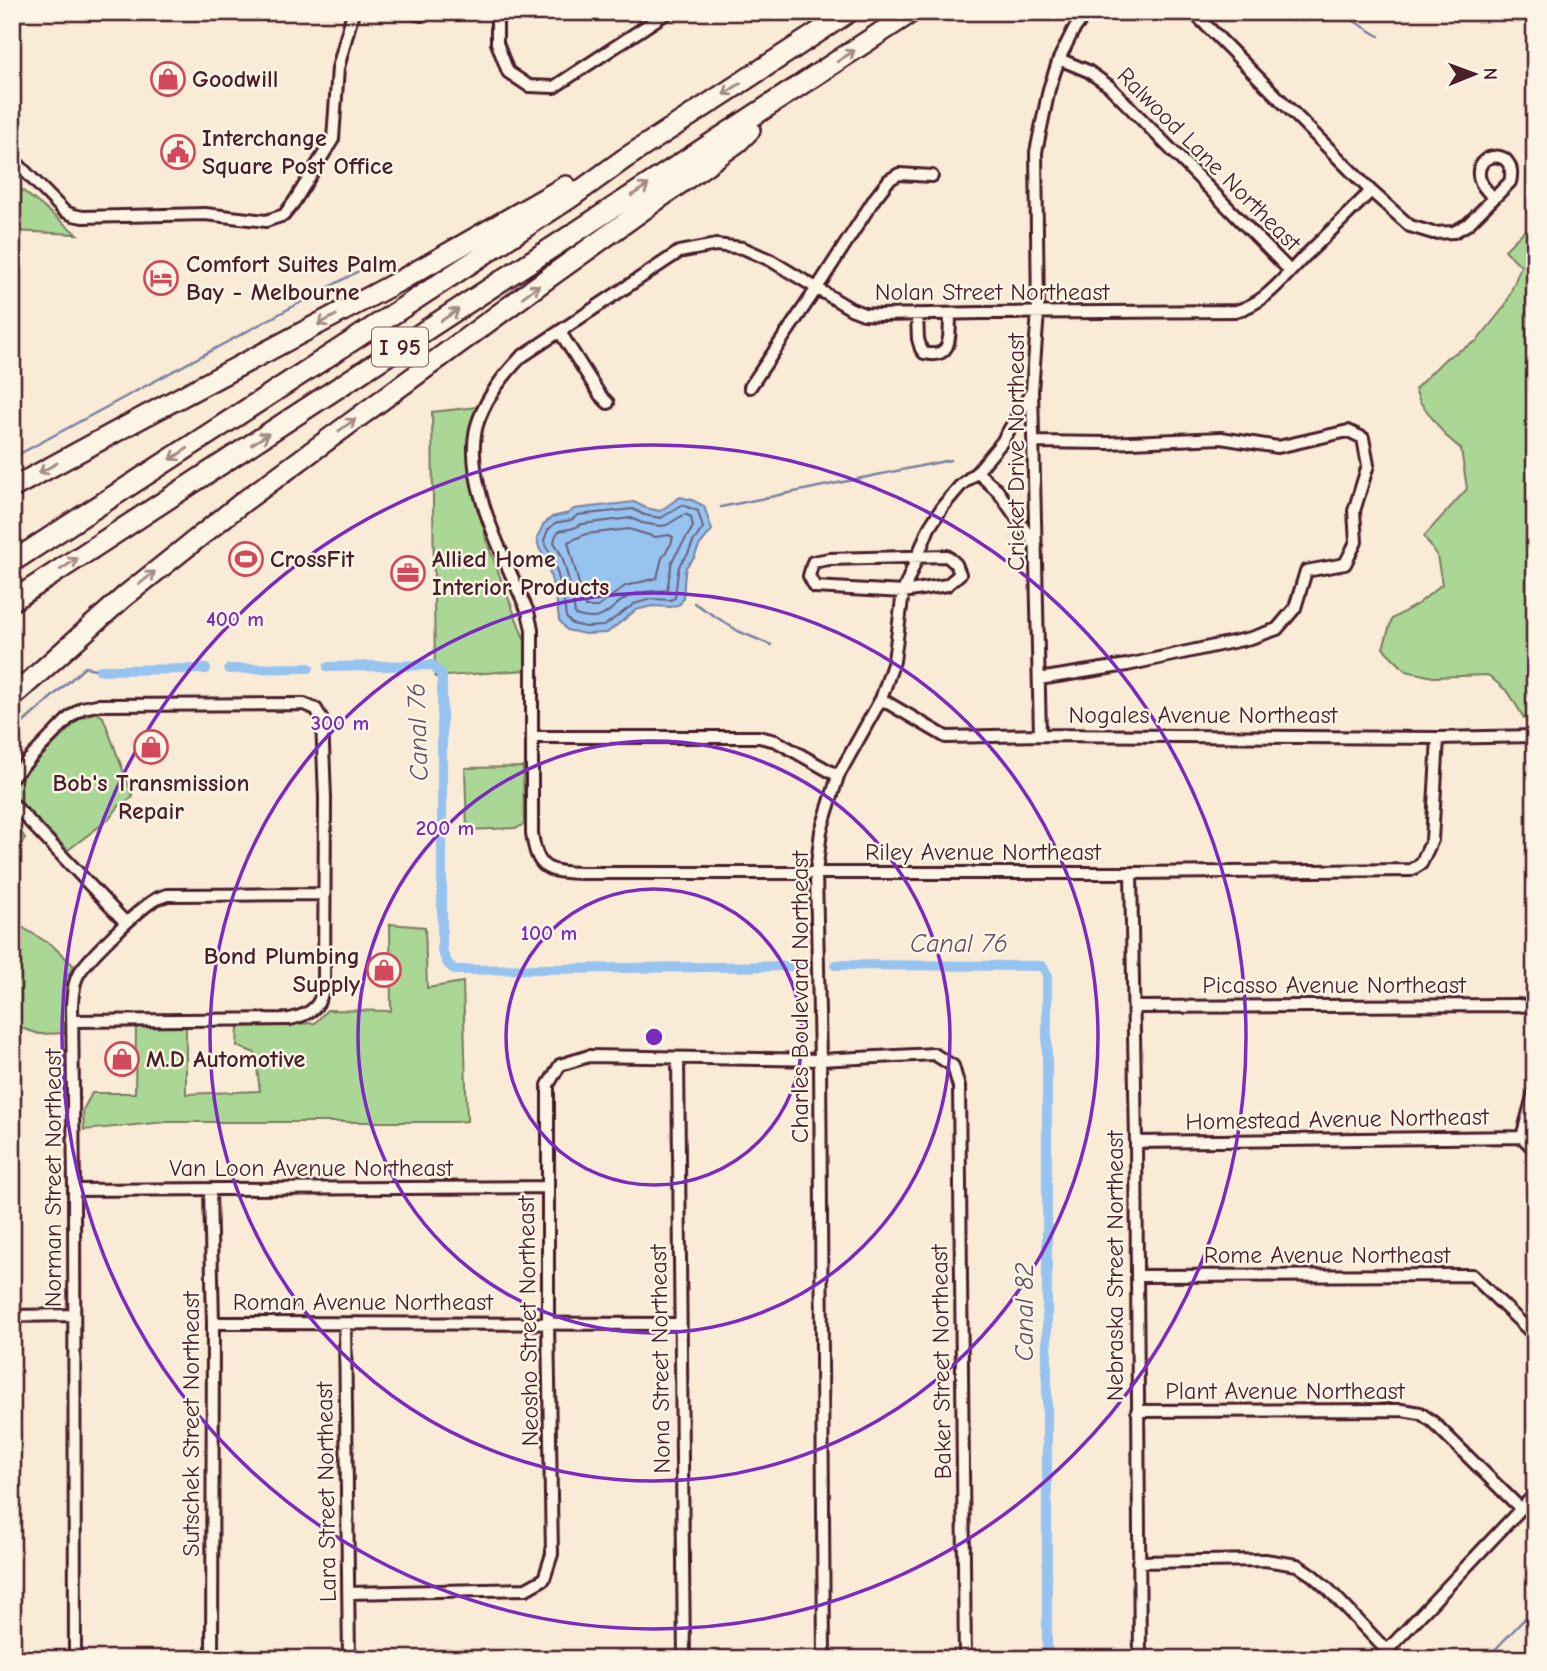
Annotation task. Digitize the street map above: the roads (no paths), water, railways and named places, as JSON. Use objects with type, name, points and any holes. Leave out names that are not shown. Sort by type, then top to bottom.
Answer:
[{"type":"highway","name":"I 95","points":[[12,562],[570,198],[624,159],[849,12]]},
{"type":"highway","name":"I 95","points":[[12,601],[912,12]]},
{"type":"highway","points":[[12,697],[125,596],[243,502],[738,142],[789,93]]},
{"type":"highway","points":[[12,488],[403,279],[568,185],[624,159]]},
{"type":"street","points":[[12,158],[64,211],[73,215],[205,214],[266,221],[284,215],[332,139],[338,68],[353,12]]},
{"type":"street","points":[[406,12],[421,15]]},
{"type":"street","points":[[497,12],[497,43],[508,72],[529,86],[554,87],[668,12]]},
{"type":"street","name":"Cricket Drive Northeast","points":[[1040,735],[1032,391],[1038,313],[1036,152],[1049,89],[1059,59],[1073,31],[1087,12]]},
{"type":"street","points":[[1193,12],[1371,191],[1410,226],[1433,233],[1454,232],[1468,224],[1494,198]]},
{"type":"street","points":[[1508,12],[1514,15],[1526,12]]},
{"type":"street","name":"Ralwood Lane Northeast","points":[[1059,59],[1088,71],[1109,86],[1290,271]]},
{"type":"street","points":[[750,387],[889,180],[899,174],[932,176]]},
{"type":"street","name":"Nolan Street Northeast","points":[[544,866],[534,850],[532,832],[532,629],[482,505],[475,472],[474,445],[478,421],[490,395],[521,357],[679,252],[716,245],[743,248],[770,260],[851,309],[864,314],[1237,311],[1249,308],[1272,292],[1371,191]]},
{"type":"street","points":[[917,314],[921,349],[924,353],[935,355],[945,351],[948,345],[950,314]]},
{"type":"street","points":[[560,332],[600,396],[608,403]]},
{"type":"street","name":"Charles Boulevard Northeast","points":[[824,1659],[816,873],[821,831],[838,776],[881,699],[894,661],[903,592],[929,528],[960,486],[977,472],[1003,442],[1032,391]]},
{"type":"street","points":[[1033,442],[1108,443],[1221,438],[1278,447],[1348,431],[1363,438],[1367,465],[1354,511],[1356,542],[1345,564],[1306,571],[1295,608],[1277,629],[1251,638],[1127,665],[1039,679]]},
{"type":"street","points":[[977,472],[998,491],[1036,546]]},
{"type":"street","points":[[947,556],[956,564],[960,575],[947,585],[903,592],[815,587],[809,576],[813,562],[829,559],[947,556]]},
{"type":"street","name":"Nogales Avenue Northeast","points":[[881,699],[946,737],[1535,736]]},
{"type":"street","points":[[12,777],[82,708],[107,704],[304,704],[320,713],[323,726],[324,798],[323,992],[313,1010],[290,1019],[73,1021]]},
{"type":"street","points":[[532,737],[759,737],[776,741],[838,776]]},
{"type":"street","name":"Riley Avenue Northeast","points":[[544,866],[564,872],[1131,873],[1410,870],[1421,864],[1432,840],[1438,738]]},
{"type":"street","points":[[12,803],[126,923]]},
{"type":"street","name":"Nebraska Street Northeast","points":[[1131,873],[1140,1659]]},
{"type":"street","name":"Norman Street Northeast","points":[[75,1659],[73,1021],[77,975],[126,923],[157,898],[167,895],[323,894]]},
{"type":"street","name":"Picasso Avenue Northeast","points":[[1134,1007],[1535,1007]]},
{"type":"street","name":"Baker Street Northeast","points":[[820,1060],[934,1054],[953,1066],[959,1087],[965,1659]]},
{"type":"street","name":"Neosho Street Northeast","points":[[349,1594],[526,1589],[544,1578],[552,1554],[548,1085],[560,1065],[589,1056],[678,1058]]},
{"type":"street","points":[[678,1058],[820,1060]]},
{"type":"street","name":"Nona Street Northeast","points":[[678,1058],[684,1659]]},
{"type":"street","points":[[1522,1137],[1535,1088]]},
{"type":"street","name":"Homestead Avenue Northeast","points":[[1136,1142],[1522,1137],[1535,1150]]},
{"type":"street","name":"Van Loon Avenue Northeast","points":[[74,1191],[547,1187]]},
{"type":"street","name":"Sutschek Street Northeast","points":[[210,1190],[213,1323],[212,1659]]},
{"type":"street","name":"Rome Avenue Northeast","points":[[1137,1276],[1472,1275],[1535,1336]]},
{"type":"street","points":[[12,1315],[75,1315]]},
{"type":"street","name":"Roman Avenue Northeast","points":[[213,1323],[680,1324]]},
{"type":"street","name":"Lara Street Northeast","points":[[345,1324],[349,1659]]},
{"type":"street","name":"Plant Avenue Northeast","points":[[1137,1411],[1402,1410],[1419,1413],[1433,1422],[1520,1508]]},
{"type":"street","points":[[1138,1562],[1265,1560],[1297,1565],[1329,1590],[1383,1655],[1535,1494]]},
{"type":"water","points":[[680,497],[704,506],[712,530],[686,567],[683,599],[680,604],[636,610],[607,633],[585,634],[567,630],[559,620],[556,596],[546,560],[539,548],[537,538],[543,525],[552,517],[574,509],[634,502],[660,511]]},
{"type":"waterway","points":[[515,18],[525,12]]},
{"type":"waterway","points":[[1339,12],[1379,36]]},
{"type":"waterway","points":[[12,458],[368,266]]},
{"type":"waterway","points":[[721,507],[950,460]]},
{"type":"waterway","points":[[694,603],[738,631],[771,645]]},
{"type":"waterway","name":"Canal 76","points":[[328,667],[432,665],[442,675],[442,951],[448,964],[455,970],[804,966]]},
{"type":"waterway","points":[[12,733],[85,667],[100,670]]},
{"type":"waterway","name":"Canal 76","points":[[229,669],[309,668]]},
{"type":"waterway","name":"Canal 76","points":[[100,670],[206,669]]},
{"type":"waterway","name":"Canal 82","points":[[835,965],[1042,966],[1047,974],[1047,1659]]},
{"type":"waterway","points":[[1486,1659],[1535,1608]]},
{"type":"place","name":"Goodwill","points":[[168,79]]},
{"type":"place","name":"Interchange Square Post Office","points":[[178,152]]},
{"type":"place","name":"Comfort Suites Palm Bay - Melbourne","points":[[161,278]]},
{"type":"place","name":"CrossFit","points":[[246,559]]},
{"type":"place","name":"Allied Home Interior Products","points":[[408,573]]},
{"type":"place","name":"Bob's Transmission Repair","points":[[151,747]]},
{"type":"place","name":"Bond Plumbing Supply","points":[[384,970]]},
{"type":"place","name":"M.D Automotive","points":[[122,1059]]}]
